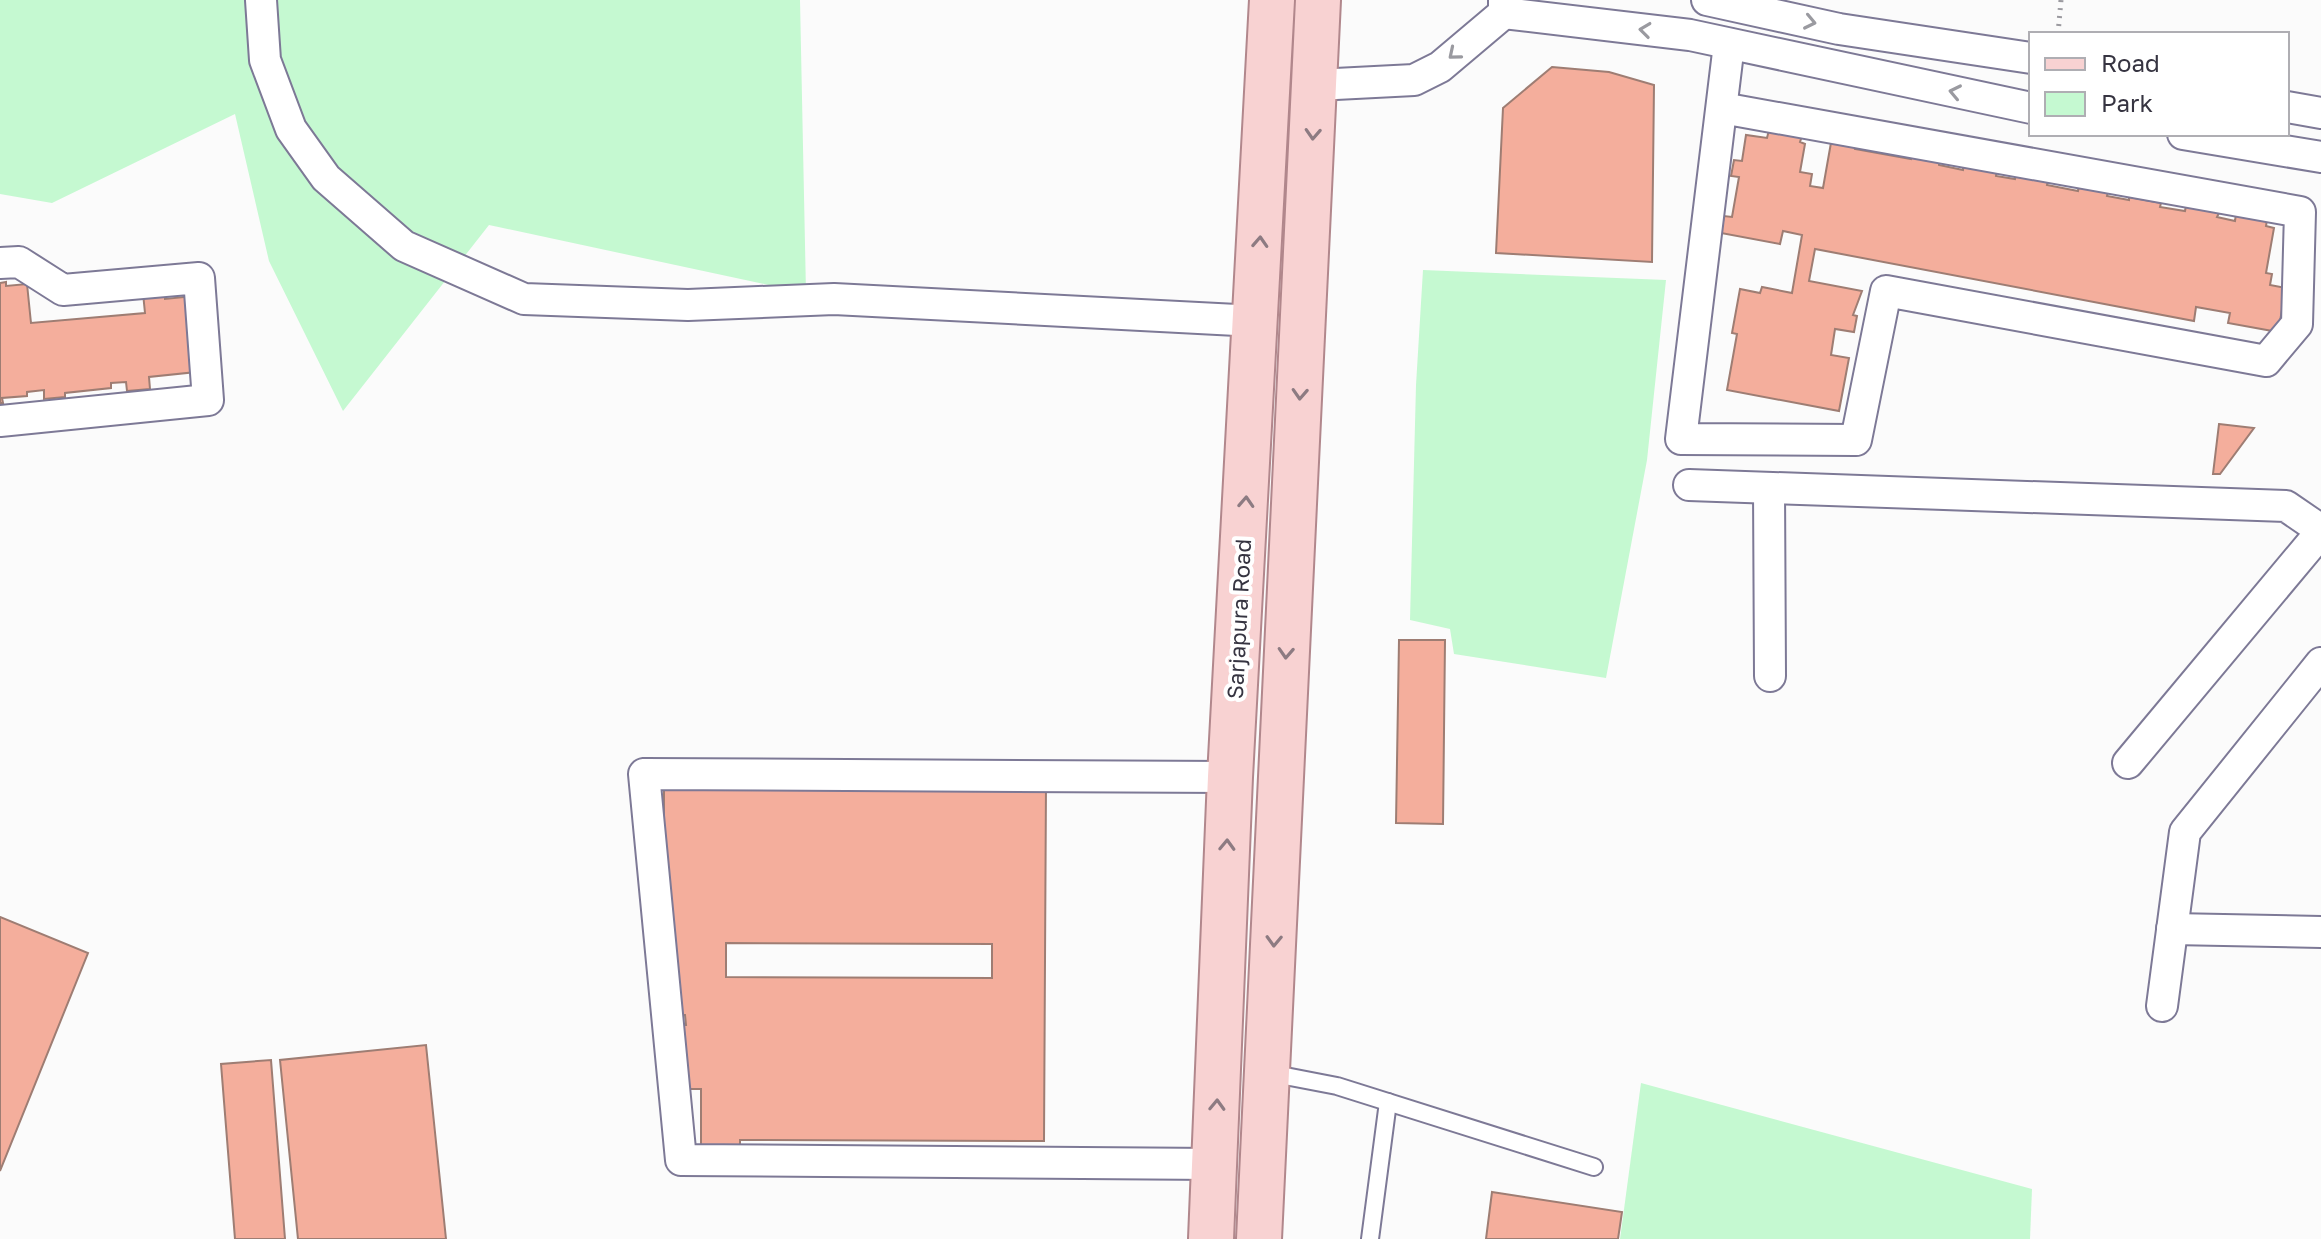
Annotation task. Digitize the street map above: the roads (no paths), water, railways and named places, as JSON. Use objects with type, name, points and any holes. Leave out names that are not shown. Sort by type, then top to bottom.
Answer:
[{"type":"main road","name":"Sarjapura Road","points":[[1211,1239],[1230,777],[1272,0]]},
{"type":"main road","points":[[1259,1239],[1318,0]]},
{"type":"street","points":[[261,0],[265,60],[291,129],[326,178],[404,246],[524,299],[688,305],[834,299],[1256,321]]},
{"type":"street","points":[[1722,108],[2300,212],[2297,324],[2266,361],[1886,291],[1856,440],[1681,439],[1722,108],[1718,41],[1710,1],[1839,29],[2029,58]]},
{"type":"street","points":[[1316,85],[1414,80],[1440,67],[1504,7],[1718,41],[2029,108]]},
{"type":"street","points":[[2289,107],[2321,113]]},
{"type":"street","points":[[2195,136],[2321,157]]},
{"type":"street","points":[[0,263],[19,262],[63,290],[199,278],[208,400],[0,421]]},
{"type":"street","points":[[1689,485],[2286,506],[2321,531],[2128,763]]},
{"type":"street","points":[[1769,488],[1770,676]]},
{"type":"street","points":[[2162,1006],[2185,832],[2321,663]]},
{"type":"street","points":[[1215,1164],[681,1160],[644,774],[1230,777]]},
{"type":"street","points":[[2172,929],[2321,932]]},
{"type":"lane","points":[[1268,1073],[1337,1086],[1594,1167]]},
{"type":"lane","points":[[1370,1239],[1388,1102]]}]
